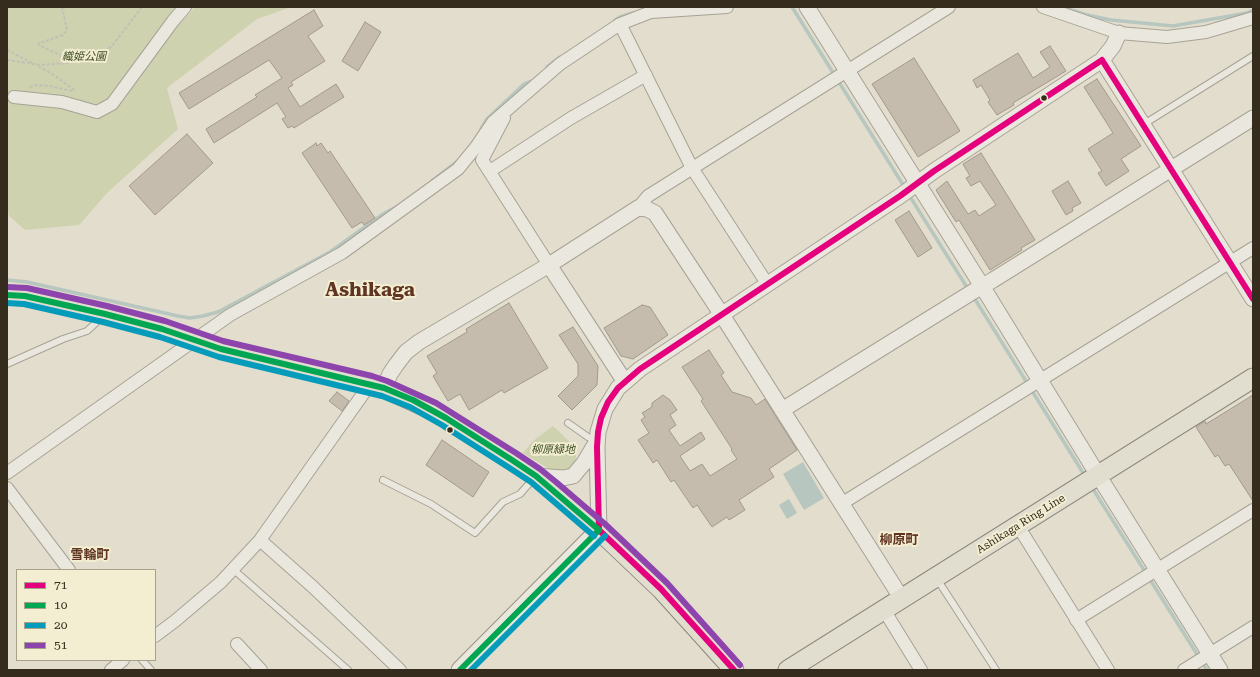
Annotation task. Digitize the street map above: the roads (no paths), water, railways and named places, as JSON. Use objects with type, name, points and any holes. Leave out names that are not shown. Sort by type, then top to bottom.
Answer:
[{"type":"main road","points":[[7,295],[25,296],[105,314],[162,329],[221,349],[377,386],[413,400],[446,418],[536,476],[599,530],[661,589],[734,670]]},
{"type":"main road","name":"Ashikaga Ring Line","points":[[788,670],[1253,378]]},
{"type":"main road","points":[[460,670],[599,530]]},
{"type":"street","points":[[14,98],[62,102],[97,112],[112,104],[185,7]]},
{"type":"street","points":[[7,473],[230,315],[342,253],[458,169],[476,147],[493,122],[560,64],[620,24],[651,12],[727,7]]},
{"type":"street","points":[[807,7],[1220,670]]},
{"type":"street","points":[[156,635],[175,621],[234,570],[260,540],[377,386],[390,374],[406,352],[419,342],[549,265],[638,208],[648,196],[949,7]]},
{"type":"street","points":[[1043,7],[1119,33],[1167,37],[1206,32],[1253,18]]},
{"type":"street","points":[[620,24],[692,168],[768,285]]},
{"type":"street","points":[[599,530],[598,432],[605,410],[613,394],[625,382],[640,369],[768,285],[934,171],[1102,60],[1113,46],[1119,33]]},
{"type":"street","points":[[1102,60],[1144,124],[1253,299]]},
{"type":"street","points":[[490,171],[571,118],[646,75]]},
{"type":"street","points":[[509,109],[482,160],[625,382]]},
{"type":"street","points":[[782,410],[1253,118]]},
{"type":"street","points":[[638,208],[647,209],[655,213],[722,314],[902,599]]},
{"type":"street","points":[[841,504],[1253,248]]},
{"type":"street","points":[[536,476],[563,478],[573,476],[584,463],[597,440]]},
{"type":"street","points":[[7,488],[68,569]]},
{"type":"street","points":[[1076,620],[1253,510]]},
{"type":"street","points":[[1018,526],[1108,670]]},
{"type":"street","points":[[260,540],[313,587],[400,670]]},
{"type":"street","points":[[884,610],[921,670]]},
{"type":"street","points":[[1184,670],[1253,627]]},
{"type":"street","points":[[237,644],[261,670]]},
{"type":"street","points":[[111,670],[122,661]]},
{"type":"lane","points":[[1144,124],[1253,56]]},
{"type":"lane","points":[[7,364],[63,339],[87,331],[105,314]]},
{"type":"lane","points":[[568,423],[588,437],[597,440]]},
{"type":"lane","points":[[383,480],[431,504],[475,533],[503,502],[520,494],[536,476]]},
{"type":"lane","points":[[234,570],[348,670]]},
{"type":"lane","points":[[936,577],[996,670]]},
{"type":"lane","points":[[143,661],[151,670]]},
{"type":"waterway","points":[[792,7],[905,188]]},
{"type":"waterway","points":[[1062,7],[1087,15],[1111,20],[1173,26],[1247,13],[1253,10]]},
{"type":"waterway","points":[[615,20],[633,13]]},
{"type":"waterway","points":[[547,67],[560,57]]},
{"type":"waterway","points":[[481,129],[487,119],[524,84],[534,80]]},
{"type":"waterway","points":[[432,181],[459,160]]},
{"type":"waterway","points":[[909,195],[968,289]]},
{"type":"waterway","points":[[7,280],[27,282],[178,316],[190,318],[203,316],[218,312],[330,252],[383,214],[398,206]]},
{"type":"waterway","points":[[973,296],[1085,476]]},
{"type":"waterway","points":[[1091,486],[1207,670]]},
{"type":"district","name":"Ashikaga","points":[[370,290]]},
{"type":"district","name":"柳原町","points":[[899,540]]},
{"type":"district","name":"雪輪町","points":[[90,555]]},
{"type":"park label","name":"織姫公園","points":[[84,57]]},
{"type":"park label","name":"柳原緑地","points":[[553,450]]}]
